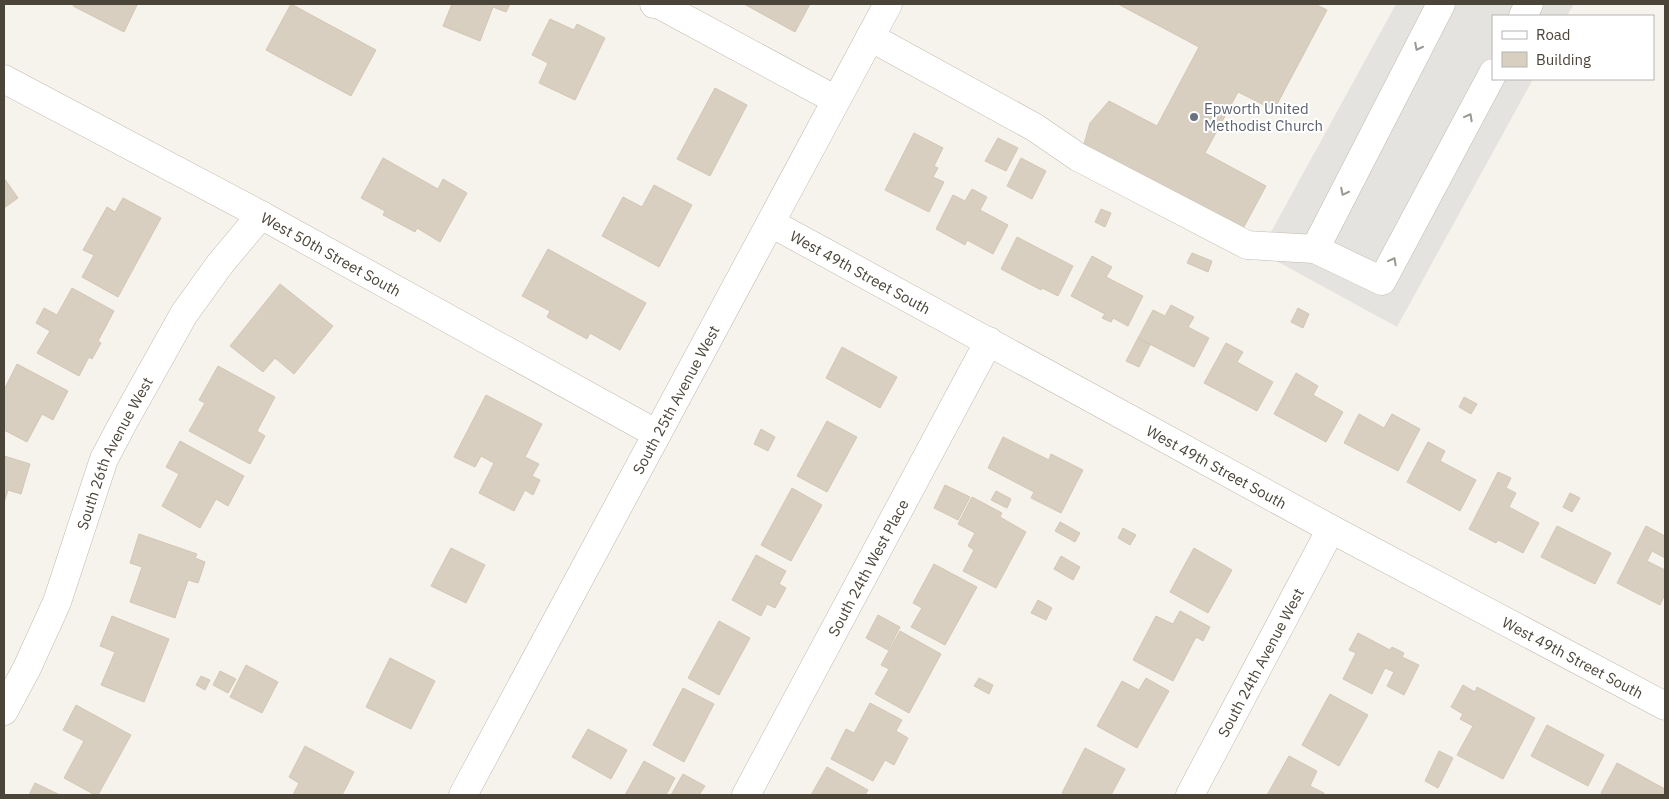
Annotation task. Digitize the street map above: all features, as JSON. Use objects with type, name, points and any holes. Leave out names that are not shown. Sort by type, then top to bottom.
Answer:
[{"type":"street","points":[[654,4],[660,5],[836,100]]},
{"type":"street","name":"South 25th Avenue West","points":[[463,795],[888,4]]},
{"type":"street","points":[[1315,249],[1441,4]]},
{"type":"street","points":[[870,37],[1034,127],[1078,157],[1247,245],[1315,249],[1382,282],[1492,75]]},
{"type":"street","name":"West 50th Street South","points":[[4,79],[261,215],[657,434]]},
{"type":"street","name":"South 26th Avenue West","points":[[7,695],[57,602],[104,459],[123,423],[184,314],[220,264],[261,215]]},
{"type":"street","name":"West 49th Street South","points":[[771,223],[1331,529],[1665,706]]},
{"type":"street","name":"South 24th West Place","points":[[746,795],[989,342]]},
{"type":"street","name":"South 24th Avenue West","points":[[1190,795],[1331,529]]},
{"type":"shaded area","points":[[1396,4],[1574,4],[1568,15],[1492,15],[1492,80],[1532,80],[1397,327],[1260,252]]},
{"type":"building","points":[[74,4],[137,5],[124,32],[73,6]]},
{"type":"building","points":[[291,4],[376,50],[351,96],[266,50]]},
{"type":"building","points":[[452,4],[510,4],[506,12],[493,7],[480,41],[443,26]]},
{"type":"building","points":[[744,4],[810,4],[795,32]]},
{"type":"building","name":"Epworth United Methodist Church","points":[[1118,4],[1315,4],[1327,10],[1274,110],[1238,92],[1205,153],[1266,186],[1239,236],[1082,151],[1090,123],[1109,101],[1157,126],[1199,47]]},
{"type":"building","points":[[550,19],[574,30],[577,24],[605,38],[575,100],[539,83],[548,63],[532,55]]},
{"type":"building","points":[[715,88],[747,105],[710,176],[677,159]]},
{"type":"building","points":[[914,133],[943,148],[934,166],[938,168],[933,177],[944,182],[929,212],[885,190]]},
{"type":"building","points":[[998,138],[1018,148],[1006,171],[985,161]]},
{"type":"building","points":[[383,158],[438,189],[443,179],[467,193],[440,242],[417,228],[415,232],[383,215],[385,211],[361,198]]},
{"type":"building","points":[[1021,158],[1046,171],[1032,199],[1007,186]]},
{"type":"building","points":[[4,178],[18,198],[4,208]]},
{"type":"building","points":[[654,185],[692,205],[659,267],[602,236],[623,197],[642,207]]},
{"type":"building","points":[[972,189],[987,197],[980,210],[1008,225],[993,254],[967,240],[965,245],[936,229],[953,195],[965,201]]},
{"type":"building","points":[[123,198],[161,218],[118,297],[82,277],[94,255],[83,250],[107,207],[115,212]]},
{"type":"building","points":[[1101,209],[1111,213],[1105,227],[1095,222]]},
{"type":"building","points":[[1017,237],[1073,266],[1058,296],[1042,288],[1041,290],[1001,269]]},
{"type":"building","points":[[548,249],[646,303],[620,350],[590,333],[587,339],[547,317],[550,311],[522,296]]},
{"type":"building","points":[[1192,253],[1212,261],[1208,272],[1187,263]]},
{"type":"building","points":[[1092,256],[1112,267],[1106,277],[1143,296],[1128,326],[1113,318],[1111,322],[1102,318],[1105,314],[1071,296]]},
{"type":"building","points":[[280,284],[333,326],[294,374],[275,358],[263,372],[230,346]]},
{"type":"building","points":[[72,288],[114,311],[98,341],[101,343],[92,359],[89,357],[79,376],[37,353],[50,331],[36,323],[44,308],[57,315]]},
{"type":"building","points":[[1171,305],[1194,317],[1188,327],[1209,338],[1194,367],[1138,338],[1153,310],[1165,316]]},
{"type":"building","points":[[1298,308],[1309,314],[1303,328],[1291,322]]},
{"type":"building","points":[[1138,338],[1150,345],[1139,367],[1126,361]]},
{"type":"building","points":[[1226,343],[1243,352],[1237,362],[1273,382],[1257,411],[1204,383]]},
{"type":"building","points":[[842,347],[897,377],[880,408],[826,378]]},
{"type":"building","points":[[17,364],[68,391],[53,420],[42,414],[27,442],[4,430],[4,390]]},
{"type":"building","points":[[218,366],[275,397],[257,431],[265,436],[250,464],[189,431],[205,403],[199,400]]},
{"type":"building","points":[[1296,373],[1318,386],[1313,395],[1343,412],[1326,442],[1274,414]]},
{"type":"building","points":[[486,395],[542,424],[525,457],[539,464],[532,476],[540,480],[533,495],[525,490],[514,511],[479,493],[494,463],[481,456],[475,467],[454,457]]},
{"type":"building","points":[[1464,397],[1477,404],[1471,414],[1459,407]]},
{"type":"building","points":[[1359,414],[1384,428],[1392,414],[1420,429],[1398,471],[1344,443]]},
{"type":"building","points":[[827,421],[857,437],[827,492],[797,476]]},
{"type":"building","points":[[761,429],[775,437],[768,451],[754,444]]},
{"type":"building","points":[[1003,437],[1049,460],[1051,454],[1083,470],[1061,513],[1031,498],[1034,492],[988,468]]},
{"type":"building","points":[[180,441],[244,476],[228,506],[216,499],[200,528],[162,506],[179,474],[166,467]]},
{"type":"building","points":[[1428,442],[1445,451],[1440,461],[1476,480],[1460,511],[1407,482]]},
{"type":"building","points":[[4,456],[30,464],[21,494],[8,490],[4,503]]},
{"type":"building","points":[[1498,472],[1511,478],[1506,488],[1516,493],[1509,507],[1539,523],[1523,553],[1498,540],[1496,543],[1469,529]]},
{"type":"building","points":[[945,485],[970,497],[958,520],[934,508]]},
{"type":"building","points":[[792,488],[822,505],[791,561],[761,545]]},
{"type":"building","points":[[996,491],[1011,499],[1007,508],[991,500]]},
{"type":"building","points":[[1570,493],[1580,498],[1572,512],[1563,507]]},
{"type":"building","points":[[972,497],[1002,513],[1000,517],[1026,532],[996,588],[963,571],[974,550],[968,546],[975,533],[958,524]]},
{"type":"building","points":[[1060,522],[1080,533],[1075,542],[1055,531]]},
{"type":"building","points":[[1557,526],[1611,553],[1595,584],[1541,557]]},
{"type":"building","points":[[1646,526],[1665,536],[1665,558],[1652,551],[1647,561],[1665,570],[1665,594],[1660,605],[1617,583]]},
{"type":"building","points":[[1123,528],[1136,535],[1130,545],[1118,538]]},
{"type":"building","points":[[139,534],[197,554],[195,558],[205,562],[198,583],[188,580],[175,618],[130,602],[142,567],[130,563]]},
{"type":"building","points":[[451,548],[485,565],[466,603],[431,586]]},
{"type":"building","points":[[1194,548],[1232,570],[1208,613],[1170,592]]},
{"type":"building","points":[[756,555],[786,571],[779,584],[786,588],[775,608],[767,604],[761,616],[732,600]]},
{"type":"building","points":[[1061,556],[1080,567],[1073,580],[1054,569]]},
{"type":"building","points":[[934,564],[977,587],[945,645],[911,627],[922,608],[913,603]]},
{"type":"building","points":[[1038,600],[1052,608],[1046,620],[1031,613]]},
{"type":"building","points":[[1180,611],[1210,627],[1203,641],[1196,637],[1173,681],[1133,660],[1156,616],[1173,624]]},
{"type":"building","points":[[878,615],[900,627],[888,650],[866,638]]},
{"type":"building","points":[[112,616],[169,639],[144,702],[101,685],[115,652],[100,646]]},
{"type":"building","points":[[719,621],[750,638],[719,695],[688,678]]},
{"type":"building","points":[[900,631],[941,654],[909,713],[875,694],[889,669],[881,665]]},
{"type":"building","points":[[1358,633],[1390,650],[1392,647],[1404,653],[1402,657],[1419,665],[1404,695],[1387,686],[1394,672],[1385,668],[1372,694],[1343,679],[1356,653],[1349,650]]},
{"type":"building","points":[[390,658],[435,681],[411,729],[366,707]]},
{"type":"building","points":[[246,665],[278,682],[262,713],[230,697]]},
{"type":"building","points":[[220,671],[236,679],[228,693],[213,685]]},
{"type":"building","points":[[201,676],[210,680],[205,690],[196,685]]},
{"type":"building","points":[[979,678],[993,685],[989,694],[974,686]]},
{"type":"building","points":[[1146,678],[1169,691],[1137,748],[1097,726],[1122,681],[1139,690]]},
{"type":"building","points":[[1463,685],[1475,692],[1477,687],[1535,718],[1503,779],[1457,755],[1473,726],[1460,719],[1463,714],[1451,707]]},
{"type":"building","points":[[683,688],[714,704],[684,762],[653,745]]},
{"type":"building","points":[[1330,694],[1368,715],[1339,766],[1302,745]]},
{"type":"building","points":[[870,703],[902,720],[896,731],[908,738],[894,765],[885,760],[873,781],[831,759],[846,729],[854,733]]},
{"type":"building","points":[[76,705],[131,735],[98,795],[64,778],[84,741],[63,730]]},
{"type":"building","points":[[1547,725],[1604,755],[1588,786],[1531,756]]},
{"type":"building","points":[[588,729],[627,750],[611,779],[572,757]]},
{"type":"building","points":[[305,746],[354,772],[342,795],[293,795],[299,783],[289,777]]},
{"type":"building","points":[[1085,748],[1125,769],[1111,795],[1066,795],[1062,793]]},
{"type":"building","points":[[1439,751],[1453,758],[1438,788],[1425,781]]},
{"type":"building","points":[[1289,756],[1317,771],[1310,786],[1324,793],[1323,795],[1267,795]]},
{"type":"building","points":[[644,761],[675,778],[666,795],[625,795]]},
{"type":"building","points":[[1617,763],[1665,789],[1665,795],[1604,795],[1601,793]]},
{"type":"building","points":[[827,767],[868,790],[865,795],[811,795]]},
{"type":"building","points":[[683,774],[705,786],[699,795],[671,795]]},
{"type":"building","points":[[35,783],[60,795],[29,795]]},
{"type":"place","name":"Epworth United Methodist Church","points":[[1194,117]]}]
